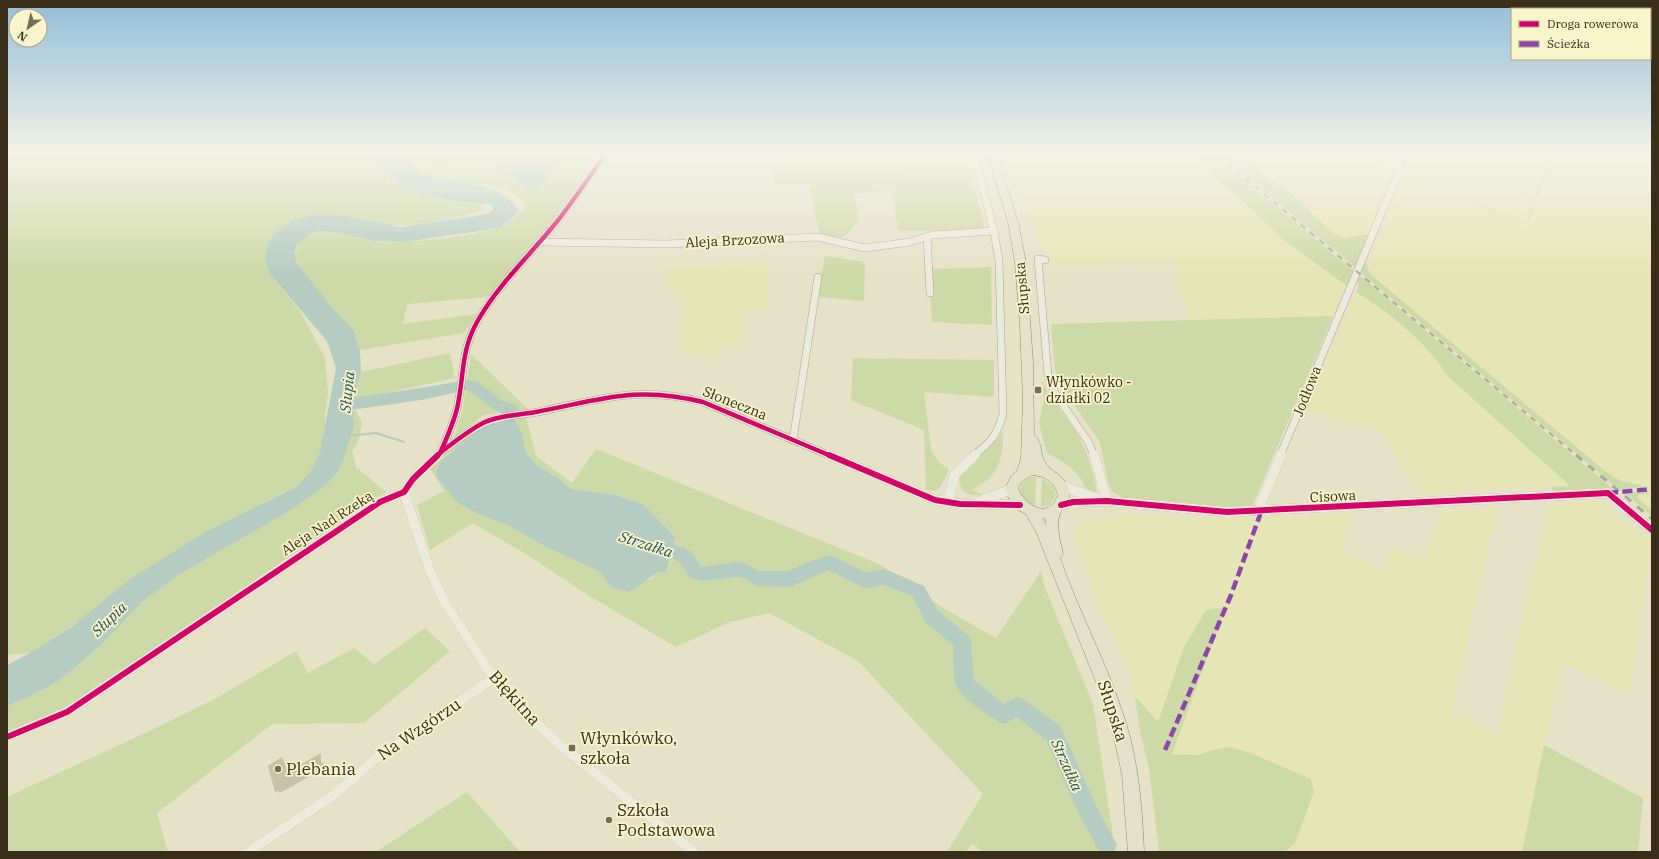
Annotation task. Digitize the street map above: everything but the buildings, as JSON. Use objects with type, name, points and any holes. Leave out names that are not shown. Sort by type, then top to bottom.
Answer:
[{"type":"main road","name":"Słupska","points":[[1004,195],[1019,253],[1027,350],[1028,425],[1026,463],[1023,473]]},
{"type":"main road","name":"Słupska","points":[[1028,425],[1037,458],[1045,472]]},
{"type":"main road","points":[[1030,470],[1045,472],[1056,479],[1062,486],[1064,496],[1057,508],[1042,514],[1026,508],[1014,498],[1012,488],[1016,478],[1023,473],[1030,470]]},
{"type":"main road","name":"Słupska","points":[[1026,508],[1041,526],[1120,727],[1131,780],[1135,816],[1136,852]]},
{"type":"main road","name":"Słupska","points":[[1057,508],[1052,526],[1060,577]]},
{"type":"street","name":"Aleja Nad Rzeką","points":[[7,737],[67,712],[355,518],[380,502],[404,492],[414,479],[440,453],[454,420],[467,344],[477,322],[494,297],[540,242],[576,195]]},
{"type":"street","points":[[948,502],[952,482],[959,469],[991,442],[996,436],[1002,420],[1000,272],[994,231],[985,195]]},
{"type":"street","name":"Jodłowa","points":[[1261,512],[1261,503],[1322,352],[1358,272],[1388,195]]},
{"type":"street","name":"Aleja Brzozowa","points":[[540,242],[667,244],[817,237],[865,248],[910,242],[940,234],[994,231]]},
{"type":"street","points":[[927,237],[930,293]]},
{"type":"street","points":[[1045,260],[1038,259],[1048,375],[1056,395],[1089,443],[1098,466],[1107,501]]},
{"type":"street","points":[[793,440],[818,277]]},
{"type":"street","name":"Słoneczna","points":[[440,453],[476,428],[498,418],[530,413],[631,392],[662,392],[683,396],[793,440],[920,494],[948,502],[971,505],[1026,508]]},
{"type":"street","name":"Cisowa","points":[[1062,486],[1073,492],[1107,501]]},
{"type":"street","name":"Słoneczna","points":[[971,505],[1002,495],[1012,488]]},
{"type":"street","name":"Błękitna","points":[[404,492],[430,570],[445,603],[494,678],[515,702],[560,745],[694,852]]},
{"type":"street","name":"Cisowa","points":[[1057,508],[1073,502],[1107,501],[1202,511],[1261,512],[1608,493],[1652,530]]},
{"type":"street","name":"Na Wzgórzu","points":[[248,852],[334,796],[374,760],[494,678]]},
{"type":"green space","points":[[7,195],[428,195],[437,199],[476,203],[482,206],[481,211],[470,214],[437,221],[404,225],[355,221],[317,214],[270,274],[300,311],[325,358],[328,394],[325,412],[325,430],[320,452],[310,472],[296,487],[267,501],[30,653],[7,655]]},
{"type":"green space","points":[[515,195],[573,195],[489,297],[407,304],[403,324],[477,314],[464,333],[360,350],[353,329],[334,310],[296,262],[298,244],[303,238],[312,233],[320,231],[335,231],[374,241],[386,242],[418,241],[454,237],[498,228],[525,209],[522,201]]},
{"type":"green space","points":[[811,195],[854,195],[859,221],[849,232],[842,237],[834,237],[819,233]]},
{"type":"green space","points":[[893,195],[977,195],[985,229],[898,231]]},
{"type":"green space","points":[[1022,195],[1236,195],[1285,241],[1346,286],[1333,316],[1190,320],[1173,260],[1051,266],[1049,255],[1045,254],[1029,216]]},
{"type":"green space","points":[[1235,195],[1263,195],[1354,272],[1351,273],[1353,276],[1347,286],[1285,241]]},
{"type":"green space","points":[[1269,195],[1292,195],[1333,233],[1344,238],[1368,234],[1356,268]]},
{"type":"green space","points":[[1292,195],[1383,195],[1368,234],[1344,238],[1333,233]]},
{"type":"green space","points":[[1395,195],[1536,195],[1526,224],[1473,203],[1527,225],[1538,195],[1652,195],[1652,510],[1637,498],[1638,495],[1650,494],[1640,485],[1621,481],[1605,471],[1370,274],[1367,265]]},
{"type":"green space","points":[[1453,195],[1453,195],[1526,224],[1536,195],[1538,195],[1527,225]]},
{"type":"green space","points":[[825,256],[865,262],[864,301],[817,297]]},
{"type":"green space","points":[[768,263],[769,309],[745,309],[739,346],[719,345],[713,356],[679,351],[686,293],[668,288],[667,268]]},
{"type":"green space","points":[[1365,263],[1367,264],[1370,273],[1374,277],[1605,471],[1621,481],[1643,487],[1621,489],[1615,486],[1365,276],[1361,272]]},
{"type":"green space","points":[[991,267],[992,325],[932,322],[929,269]]},
{"type":"green space","points":[[1360,277],[1613,489],[1556,495],[1551,487],[1569,486],[1566,482],[1453,381],[1426,348],[1408,330],[1387,313],[1356,292],[1359,285],[1357,280]]},
{"type":"green space","points":[[1356,292],[1379,307],[1413,336],[1434,356],[1444,372],[1569,486],[1473,489],[1464,491],[1427,493],[1422,490],[1399,463],[1383,434],[1378,430],[1369,426],[1304,411]]},
{"type":"green space","points":[[1333,316],[1251,509],[1123,498],[1112,491],[1108,483],[1100,442],[1065,392],[1055,371],[1051,324]]},
{"type":"green space","points":[[450,353],[455,378],[353,400],[361,372]]},
{"type":"green space","points":[[471,354],[528,409],[484,415],[454,438],[462,412]]},
{"type":"green space","points":[[853,358],[994,360],[994,397],[924,392],[931,450],[939,462],[949,470],[940,487],[935,491],[926,490],[924,430],[851,400]]},
{"type":"green space","points":[[1042,380],[1053,400],[1074,429],[1086,452],[1092,468],[1097,493],[1086,490],[1075,472],[1047,453],[1039,423],[1044,399]]},
{"type":"green space","points":[[354,407],[362,423],[358,442],[352,451],[356,467],[386,492],[68,708],[7,735],[7,706],[27,698],[60,680],[101,645],[142,602],[178,575],[286,513],[344,458],[354,427]]},
{"type":"green space","points":[[526,417],[536,456],[572,483],[596,449],[881,565],[945,609],[996,638],[1041,571],[1045,588],[1093,704],[1113,835],[1112,852],[982,852],[972,843],[966,852],[947,852],[983,794],[858,661],[769,613],[730,622],[676,647],[591,597],[532,558],[473,523],[430,550],[417,505],[444,491],[430,469],[457,443],[481,427],[497,420]],"holes":[[[518,427],[522,433],[526,453],[538,466],[557,477],[571,489],[615,495],[643,504],[676,538],[671,551],[668,571],[657,573],[651,579],[611,587],[600,572],[542,545],[510,526],[478,514],[456,502],[438,479]]]},
{"type":"green space","points":[[1003,430],[1002,450],[998,466],[989,478],[972,490],[983,495],[967,494],[960,486],[960,481],[958,481],[962,473],[993,445]]},
{"type":"green space","points":[[1029,477],[1036,477],[1035,506],[1025,501],[1020,493],[1021,485]]},
{"type":"green space","points":[[1042,478],[1054,487],[1056,495],[1050,505],[1041,507]]},
{"type":"green space","points":[[1646,490],[1650,494],[1638,495],[1638,498],[1652,510],[1652,516],[1626,494]]},
{"type":"green space","points":[[1594,501],[1652,540],[1630,694],[1562,664],[1522,852],[1285,852],[1295,843],[1311,779],[1248,752],[1228,747],[1199,755],[1172,754],[1225,607],[1206,610],[1184,647],[1158,723],[1135,696],[1123,659],[1098,604],[1076,543],[1075,530],[1081,522],[1119,516],[1236,518],[1351,514],[1342,550],[1382,571],[1395,547],[1423,562],[1441,511],[1497,508],[1451,711],[1497,735],[1548,504]]},
{"type":"green space","points":[[1226,607],[1172,754],[1199,755],[1228,747],[1248,752],[1311,779],[1314,792],[1295,843],[1285,852],[1159,852],[1149,768],[1141,736],[1135,696],[1158,722],[1184,647],[1206,610]]},
{"type":"green space","points":[[425,628],[450,651],[364,723],[272,724],[157,813],[168,852],[7,852],[7,797],[215,699],[296,651],[308,673],[354,648],[374,664]]},
{"type":"green space","points":[[1544,745],[1643,798],[1638,852],[1522,852]]},
{"type":"green space","points":[[467,792],[520,852],[376,852]]},
{"type":"water","name":"Słupia","points":[[426,195],[503,195],[510,200],[519,211],[500,228],[404,242],[375,241],[335,232],[320,231],[311,233],[297,245],[295,252],[296,262],[334,310],[353,329],[360,350],[361,372],[353,400],[354,427],[344,458],[337,472],[325,486],[286,513],[178,575],[142,602],[101,645],[60,680],[27,698],[7,706],[7,665],[30,653],[73,626],[130,579],[202,534],[296,487],[310,472],[320,452],[336,368],[327,341],[270,274],[265,259],[268,244],[274,234],[294,220],[317,214],[346,216],[400,227],[476,216],[489,213],[494,208],[489,204],[438,198]]},
{"type":"water","points":[[514,419],[522,433],[526,453],[538,466],[557,477],[571,489],[615,495],[643,504],[676,538],[671,551],[667,571],[657,573],[629,592],[611,587],[600,572],[542,545],[510,526],[478,514],[456,502],[438,479],[436,473],[441,461],[480,429],[494,421]]},
{"type":"waterway","name":"Strzałka","points":[[344,405],[421,394],[467,385],[473,386],[496,404],[512,410]]},
{"type":"waterway","points":[[348,436],[376,433],[404,442]]},
{"type":"waterway","name":"Strzałka","points":[[652,546],[670,550],[684,556],[689,561],[693,570],[700,574],[730,570],[744,570],[756,578],[790,579],[814,567],[830,562],[864,580],[885,577],[918,591],[932,617],[962,641],[965,684],[989,705],[1004,715],[1017,706],[1053,733],[1089,813],[1107,845]]},
{"type":"railway","points":[[1266,195],[1577,456]]},
{"type":"railway","points":[[1576,455],[1652,519]]},
{"type":"marked path","points":[[1608,493],[1652,489]]},
{"type":"marked path","points":[[1165,750],[1190,688],[1231,595],[1261,512]]},
{"type":"cycle path","points":[[7,737],[67,712],[380,502],[404,492],[413,479],[440,453],[454,420],[458,404],[462,363],[467,344],[477,322],[494,297],[556,223],[576,195]]},
{"type":"cycle path","points":[[440,453],[473,429],[485,422],[497,418],[536,412],[599,398],[639,393],[660,393],[681,396],[703,402],[935,500],[960,504],[1020,505]]},
{"type":"cycle path","points":[[1061,505],[1073,502],[1107,501],[1227,512],[1608,493],[1652,530]]},
{"type":"place","name":"Włynkówko - działki 02","points":[[1038,390]]},
{"type":"place","name":"Włynkówko, szkoła","points":[[572,748]]},
{"type":"place","name":"Plebania","points":[[278,769]]},
{"type":"place","name":"Szkoła Podstawowa","points":[[609,820]]}]
